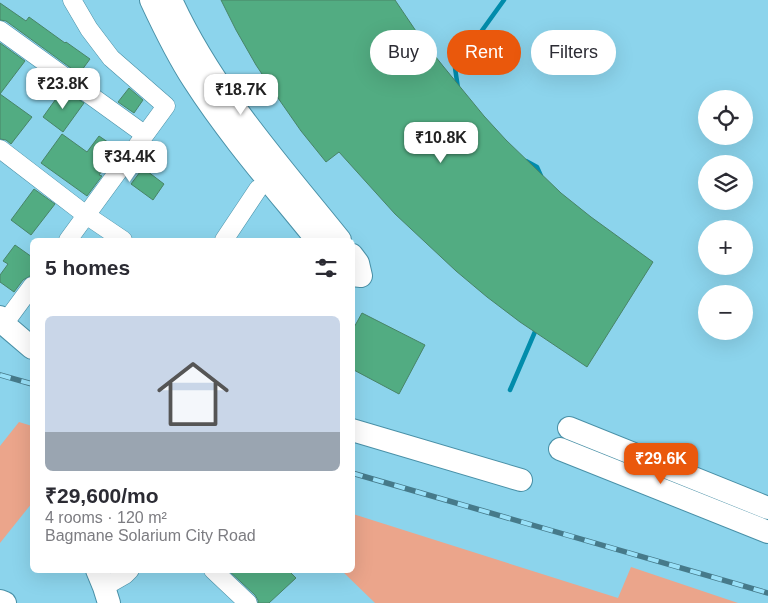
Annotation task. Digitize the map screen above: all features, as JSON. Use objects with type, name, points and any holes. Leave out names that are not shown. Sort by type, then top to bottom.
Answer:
[{"type":"street","points":[[69,238],[166,106],[111,58],[89,29],[72,0]]},
{"type":"street","points":[[151,0],[177,53],[211,107],[315,238]]},
{"type":"street","points":[[171,0],[193,44],[226,96],[338,238]]},
{"type":"street","points":[[0,30],[144,134]]},
{"type":"street","points":[[0,149],[86,215],[120,238]]},
{"type":"street","points":[[225,238],[258,189]]},
{"type":"street","points":[[355,259],[361,276],[355,275]]},
{"type":"street","points":[[30,288],[1,321],[30,346]]},
{"type":"street","points":[[569,428],[768,508]]},
{"type":"street","points":[[355,431],[521,480]]},
{"type":"street","points":[[560,449],[768,532]]},
{"type":"street","points":[[103,587],[127,573]]},
{"type":"street","points":[[216,573],[248,603]]},
{"type":"street","points":[[0,601],[5,603]]},
{"type":"shaded area","points":[[19,422],[30,425],[30,506],[0,543],[0,446]]},
{"type":"shaded area","points":[[355,515],[618,598],[631,567],[738,603],[375,603],[344,573],[355,573]]},
{"type":"building","points":[[221,0],[395,0],[415,30],[370,30],[370,75],[437,75],[437,58],[447,71],[447,75],[450,75],[506,140],[561,193],[653,262],[587,367],[520,322],[456,271],[395,214],[339,152],[326,162],[278,98],[236,30]]},
{"type":"building","points":[[0,3],[26,21],[29,17],[90,59],[79,74],[6,21],[0,20]]},
{"type":"building","points":[[0,43],[25,61],[0,94]]},
{"type":"building","points":[[129,88],[143,100],[134,113],[118,102]]},
{"type":"building","points":[[63,89],[84,103],[63,132],[43,117]]},
{"type":"building","points":[[0,94],[32,117],[11,144],[6,140],[0,139]]},
{"type":"building","points":[[62,134],[87,152],[99,136],[118,149],[99,175],[102,176],[87,196],[41,163]]},
{"type":"building","points":[[143,168],[164,184],[153,200],[131,184]]},
{"type":"building","points":[[34,189],[55,204],[31,235],[11,220]]},
{"type":"building","points":[[15,245],[30,256],[30,276],[23,280],[14,292],[0,282],[0,275],[8,264],[3,261]]},
{"type":"building","points":[[362,313],[425,345],[399,394],[355,371],[355,326]]},
{"type":"building","points":[[231,573],[291,573],[296,578],[269,603],[258,603],[255,595]]},
{"type":"waterway","points":[[458,88],[455,68],[504,0]]},
{"type":"waterway","points":[[526,161],[537,167],[541,176]]},
{"type":"waterway","points":[[510,390],[537,327]]},
{"type":"railway","points":[[0,375],[30,383]]},
{"type":"railway","points":[[355,474],[768,593]]}]
